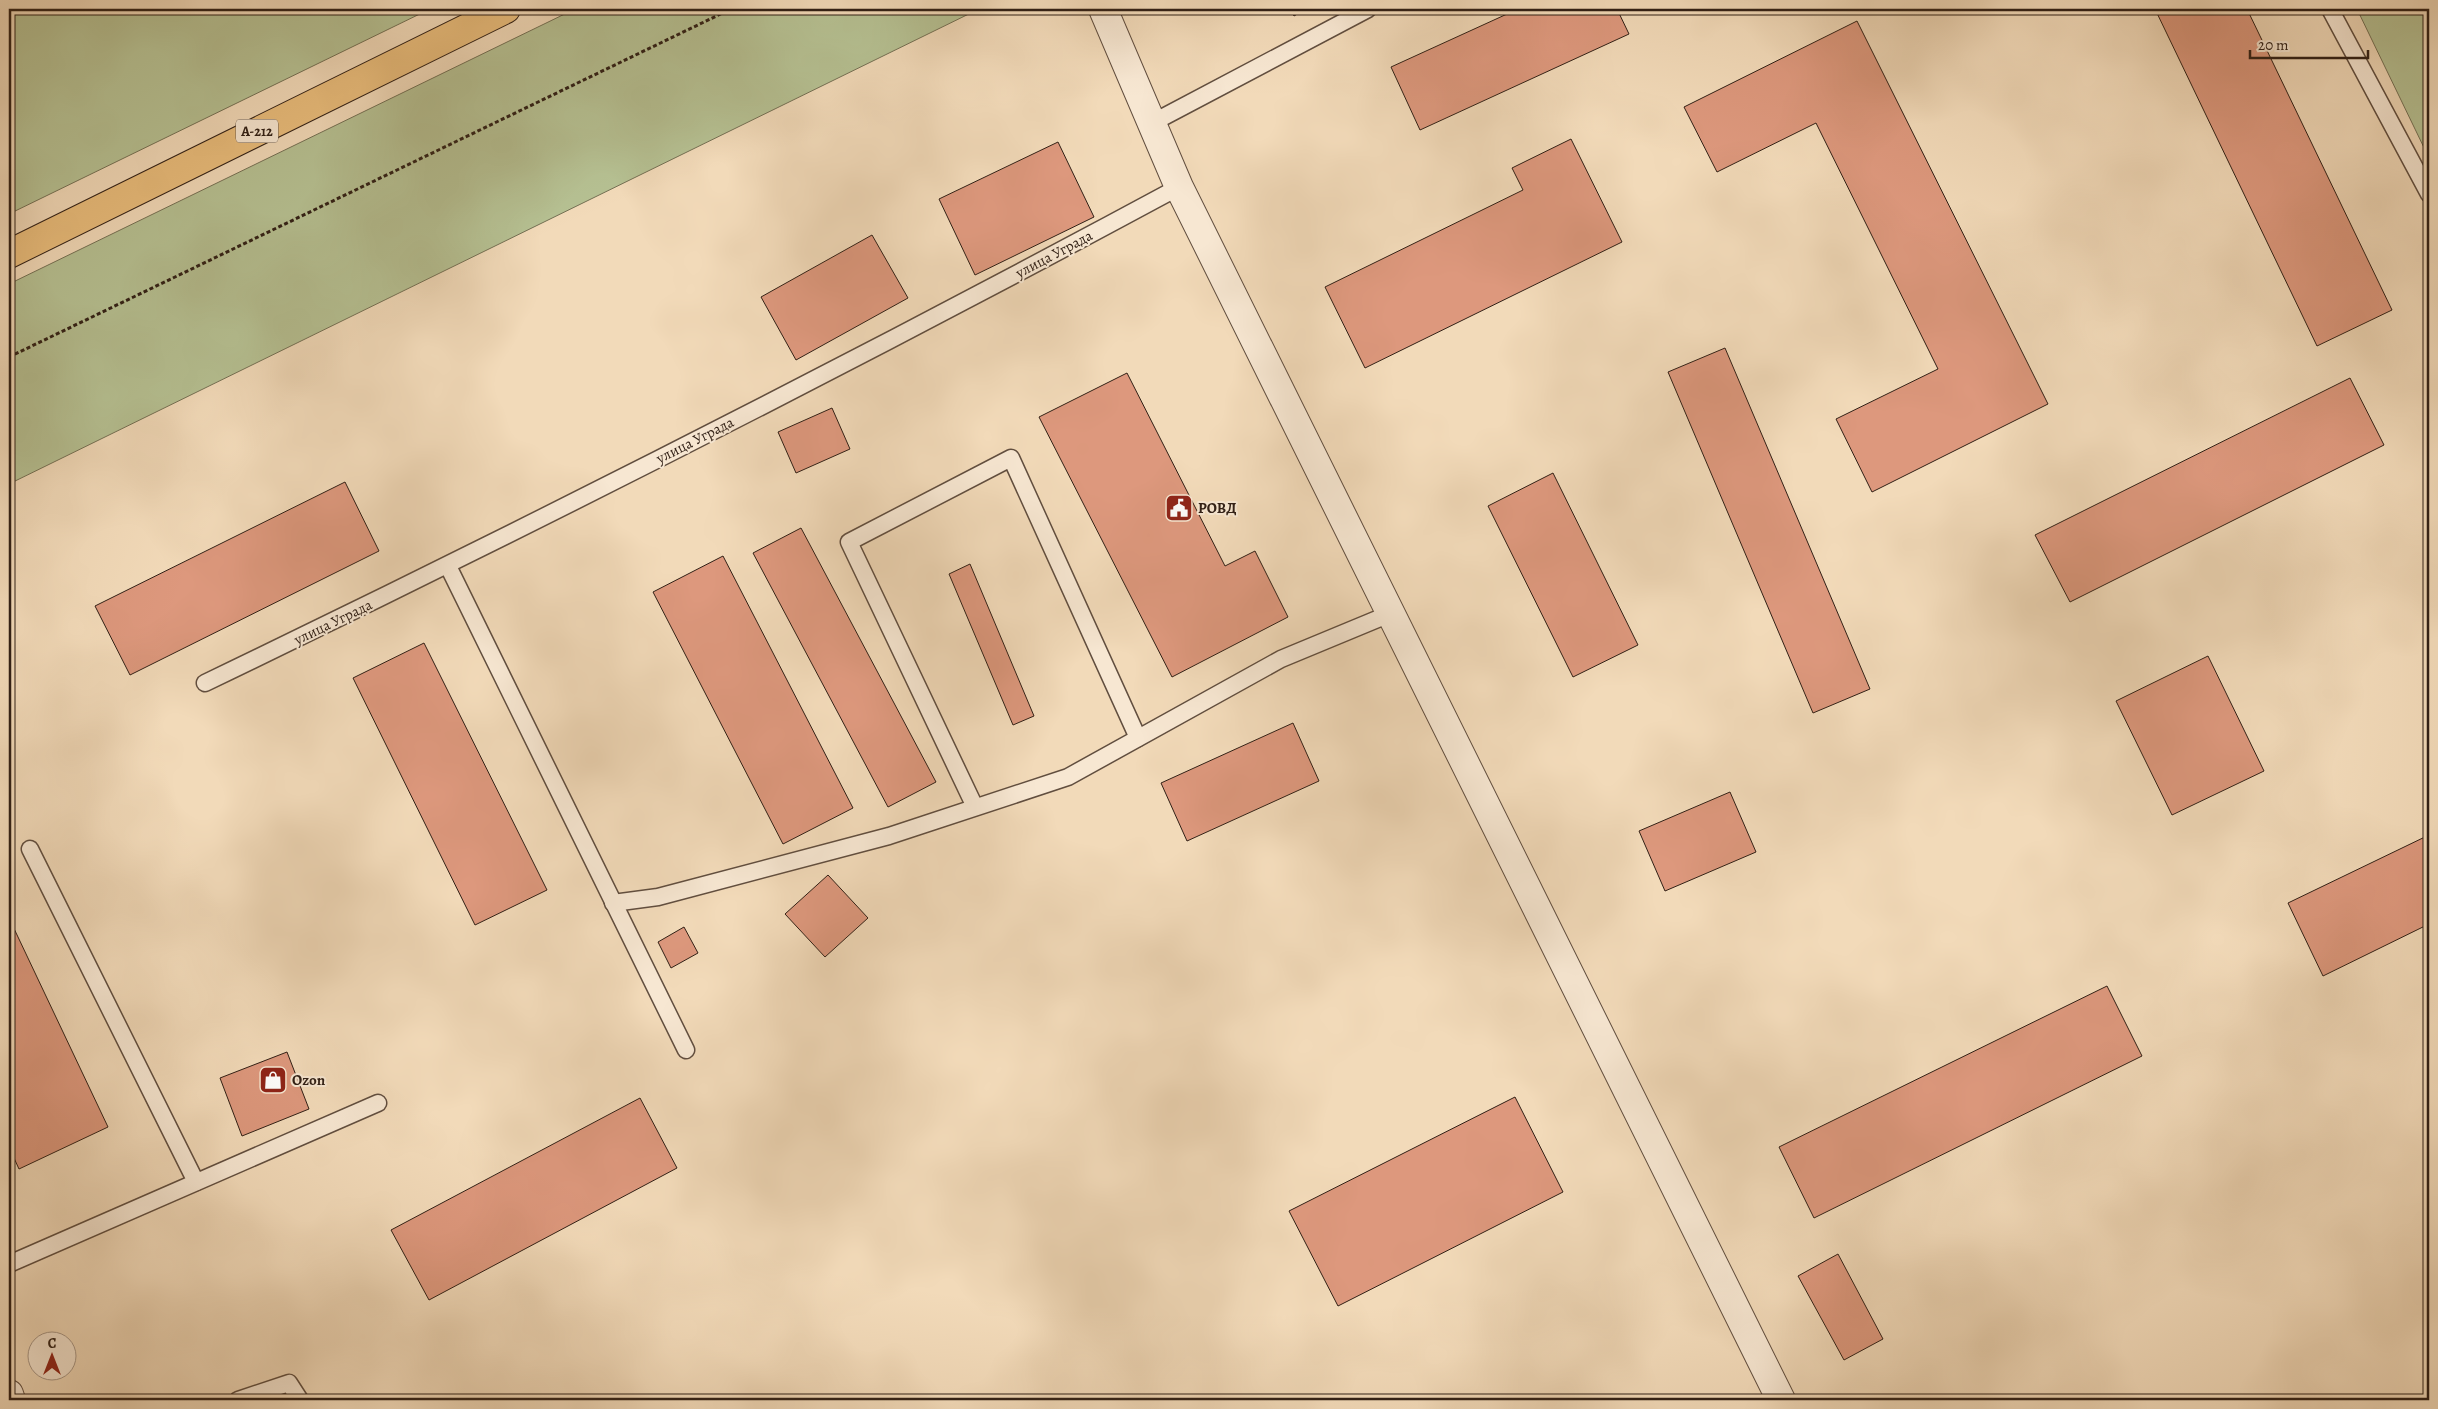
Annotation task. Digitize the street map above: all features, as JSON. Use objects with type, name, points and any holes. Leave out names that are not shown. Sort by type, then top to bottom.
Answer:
[{"type":"highway","name":"А-212","points":[[9,254],[506,9]]},
{"type":"street","points":[[1103,9],[1179,187],[1781,1400]]},
{"type":"street","points":[[9,1394],[11,1400]]},
{"type":"lane","points":[[1152,123],[1368,9]]},
{"type":"lane","points":[[2330,9],[2429,194]]},
{"type":"lane","name":"улица Уграда","points":[[205,683],[448,566],[988,290],[1179,187]]},
{"type":"lane","points":[[975,808],[849,542],[1011,458],[1138,738]]},
{"type":"lane","points":[[448,566],[686,1050]]},
{"type":"lane","points":[[613,903],[658,897],[687,890],[889,836],[1068,777],[1281,659],[1392,613]]},
{"type":"lane","points":[[30,849],[196,1182]]},
{"type":"lane","points":[[9,1264],[378,1102]]},
{"type":"lane","points":[[238,1400],[289,1383],[300,1400]]},
{"type":"path","points":[[9,357],[731,9]]},
{"type":"green space","points":[[9,9],[430,9],[9,214]]},
{"type":"green space","points":[[575,9],[979,9],[9,484],[9,284]]},
{"type":"green space","points":[[2357,9],[2429,9],[2429,158]]},
{"type":"building","points":[[1290,9],[1306,9],[1294,16]]},
{"type":"building","points":[[1518,9],[1617,9],[1629,34],[1420,130],[1391,67]]},
{"type":"building","points":[[2155,9],[2247,9],[2392,310],[2317,346]]},
{"type":"building","points":[[1857,21],[2048,404],[1872,492],[1836,419],[1938,369],[1816,123],[1717,172],[1684,107]]},
{"type":"building","points":[[1571,139],[1622,242],[1365,368],[1325,287],[1523,190],[1512,168]]},
{"type":"building","points":[[1058,142],[1094,217],[975,275],[939,199]]},
{"type":"building","points":[[872,235],[908,298],[796,360],[761,297]]},
{"type":"building","points":[[1725,348],[1870,689],[1813,713],[1668,372]]},
{"type":"building","points":[[1127,373],[1225,566],[1255,551],[1288,617],[1172,677],[1039,417]]},
{"type":"building","points":[[2350,378],[2384,445],[2070,602],[2035,535]]},
{"type":"building","points":[[832,408],[850,449],[796,473],[778,432]]},
{"type":"building","points":[[1553,473],[1638,645],[1573,677],[1488,506]]},
{"type":"building","points":[[345,482],[379,551],[130,675],[95,606]]},
{"type":"building","points":[[801,528],[936,782],[888,807],[753,553]]},
{"type":"building","points":[[723,556],[853,808],[783,844],[653,592]]},
{"type":"building","points":[[970,564],[1034,716],[1013,725],[949,574]]},
{"type":"building","points":[[424,643],[547,890],[475,925],[353,678]]},
{"type":"building","points":[[2208,656],[2264,771],[2172,815],[2116,701]]},
{"type":"building","points":[[1293,723],[1319,781],[1187,841],[1161,783]]},
{"type":"building","points":[[1730,792],[1756,852],[1665,891],[1639,831]]},
{"type":"building","points":[[2429,835],[2429,924],[2323,976],[2288,903]]},
{"type":"building","points":[[828,875],[868,918],[825,957],[785,914]]},
{"type":"building","points":[[9,918],[108,1127],[19,1169],[9,1147]]},
{"type":"building","points":[[684,927],[698,953],[671,968],[658,942]]},
{"type":"building","points":[[2107,986],[2142,1056],[1814,1218],[1779,1147]]},
{"type":"building","points":[[287,1052],[309,1109],[242,1136],[220,1078]]},
{"type":"building","points":[[1515,1097],[1563,1192],[1338,1306],[1289,1211]]},
{"type":"building","points":[[640,1098],[677,1168],[429,1300],[391,1230]]},
{"type":"building","points":[[1838,1254],[1883,1339],[1844,1360],[1798,1276]]},
{"type":"place","name":"РОВД","points":[[1179,508]]},
{"type":"place","name":"Ozon","points":[[273,1080]]}]
